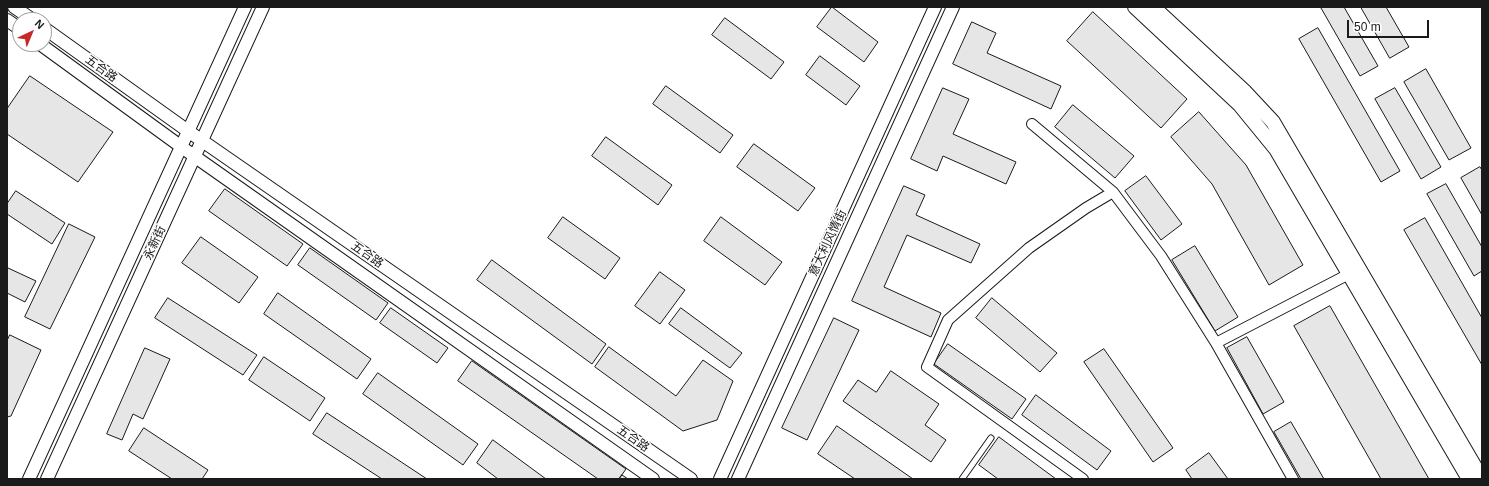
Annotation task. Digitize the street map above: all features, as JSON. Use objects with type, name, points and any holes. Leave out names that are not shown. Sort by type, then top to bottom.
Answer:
[{"type":"main road","points":[[1136,7],[1240,105],[1276,149],[1469,479]]},
{"type":"main road","points":[[1153,7],[1245,92],[1273,122],[1482,479]]},
{"type":"street","name":"永新街","points":[[29,479],[245,7]]},
{"type":"street","name":"永新街","points":[[47,479],[263,7]]},
{"type":"street","name":"意大利风情街","points":[[720,479],[935,7]]},
{"type":"street","name":"意大利风情街","points":[[738,479],[953,7]]},
{"type":"street","name":"五合路","points":[[52,34],[202,141],[691,479]]},
{"type":"street","name":"五合路","points":[[51,52],[194,156],[653,479]]},
{"type":"street","points":[[1032,124],[1112,192],[1161,256],[1216,343],[1293,479]]},
{"type":"street","points":[[1083,479],[927,367],[948,320],[1029,248],[1086,208],[1112,192]]},
{"type":"street","points":[[1216,343],[1349,274]]},
{"type":"lane","points":[[962,479],[990,438]]},
{"type":"building","points":[[832,7],[878,42],[864,62],[817,27]]},
{"type":"building","points":[[1344,7],[1378,66],[1360,76],[1321,8]]},
{"type":"building","points":[[1361,7],[1386,7],[1409,47],[1390,58]]},
{"type":"building","points":[[1093,12],[1187,99],[1161,128],[1067,41]]},
{"type":"building","points":[[725,18],[784,62],[771,79],[712,35]]},
{"type":"building","points":[[972,22],[996,33],[987,53],[1061,86],[1051,109],[953,64]]},
{"type":"building","points":[[1318,28],[1400,171],[1381,182],[1299,39]]},
{"type":"building","points":[[820,56],[860,86],[846,105],[806,75]]},
{"type":"building","points":[[1426,69],[1471,148],[1449,160],[1404,82]]},
{"type":"building","points":[[30,76],[113,132],[78,182],[7,134],[7,109]]},
{"type":"building","points":[[666,86],[733,135],[720,153],[653,104]]},
{"type":"building","points":[[943,88],[969,99],[953,134],[1016,162],[1006,184],[943,156],[937,171],[911,159]]},
{"type":"building","points":[[1395,88],[1441,167],[1421,179],[1375,99]]},
{"type":"building","points":[[1073,105],[1134,156],[1115,178],[1055,127]]},
{"type":"building","points":[[1199,112],[1246,165],[1303,265],[1269,285],[1212,184],[1171,137]]},
{"type":"building","points":[[606,137],[672,185],[658,205],[592,156]]},
{"type":"building","points":[[754,144],[815,188],[798,211],[737,167]]},
{"type":"building","points":[[1480,167],[1482,170],[1482,215],[1461,178]]},
{"type":"building","points":[[1146,176],[1182,224],[1161,240],[1125,191]]},
{"type":"building","points":[[1446,184],[1482,247],[1482,271],[1474,276],[1427,194]]},
{"type":"building","points":[[904,186],[925,195],[916,215],[980,244],[971,263],[907,235],[884,287],[941,313],[931,337],[852,301]]},
{"type":"building","points":[[225,189],[303,244],[287,266],[209,211]]},
{"type":"building","points":[[16,191],[65,223],[52,244],[7,214],[7,204]]},
{"type":"building","points":[[563,217],[620,258],[605,279],[548,238]]},
{"type":"building","points":[[721,217],[782,262],[765,285],[704,241]]},
{"type":"building","points":[[1425,218],[1482,318],[1482,365],[1404,230]]},
{"type":"building","points":[[69,224],[95,237],[50,329],[25,317]]},
{"type":"building","points":[[201,237],[258,277],[239,303],[182,263]]},
{"type":"building","points":[[1195,246],[1238,317],[1215,331],[1172,260]]},
{"type":"building","points":[[310,248],[388,303],[376,320],[298,265]]},
{"type":"building","points":[[492,260],[606,344],[592,364],[477,280]]},
{"type":"building","points":[[8,268],[36,281],[25,302],[7,293]]},
{"type":"building","points":[[660,272],[685,290],[660,324],[635,306]]},
{"type":"building","points":[[278,293],[371,359],[357,379],[264,314]]},
{"type":"building","points":[[168,298],[257,355],[243,375],[155,318]]},
{"type":"building","points":[[992,298],[1057,353],[1040,372],[976,318]]},
{"type":"building","points":[[1330,306],[1429,479],[1381,479],[1294,326]]},
{"type":"building","points":[[391,308],[448,348],[437,363],[380,323]]},
{"type":"building","points":[[681,308],[742,353],[730,368],[669,324]]},
{"type":"building","points":[[834,318],[859,330],[807,440],[782,428]]},
{"type":"building","points":[[10,335],[41,350],[11,416],[7,417],[7,341]]},
{"type":"building","points":[[1247,337],[1284,402],[1263,414],[1227,348]]},
{"type":"building","points":[[948,344],[1026,399],[1012,419],[934,364]]},
{"type":"building","points":[[609,347],[676,396],[703,360],[733,381],[717,420],[683,431],[595,367]]},
{"type":"building","points":[[145,348],[170,359],[143,419],[133,414],[122,440],[107,434]]},
{"type":"building","points":[[1104,349],[1173,448],[1153,462],[1084,362]]},
{"type":"building","points":[[264,357],[325,398],[310,421],[249,380]]},
{"type":"building","points":[[472,361],[626,469],[619,479],[598,479],[458,381]]},
{"type":"building","points":[[891,371],[939,404],[925,425],[946,440],[931,462],[843,401],[858,380],[876,392]]},
{"type":"building","points":[[378,373],[478,444],[463,465],[363,394]]},
{"type":"building","points":[[1036,395],[1111,451],[1097,470],[1022,415]]},
{"type":"building","points":[[327,413],[427,479],[382,479],[313,434]]},
{"type":"building","points":[[1291,422],[1324,479],[1301,479],[1274,432]]},
{"type":"building","points":[[837,426],[913,479],[855,479],[818,454]]},
{"type":"building","points":[[144,428],[208,470],[202,479],[172,479],[129,451]]},
{"type":"building","points":[[999,437],[1056,479],[998,479],[979,465]]},
{"type":"building","points":[[493,440],[546,479],[498,479],[477,463]]},
{"type":"building","points":[[1209,453],[1228,479],[1192,479],[1186,470]]},
{"type":"building","points":[[622,475],[628,479],[619,479]]}]
